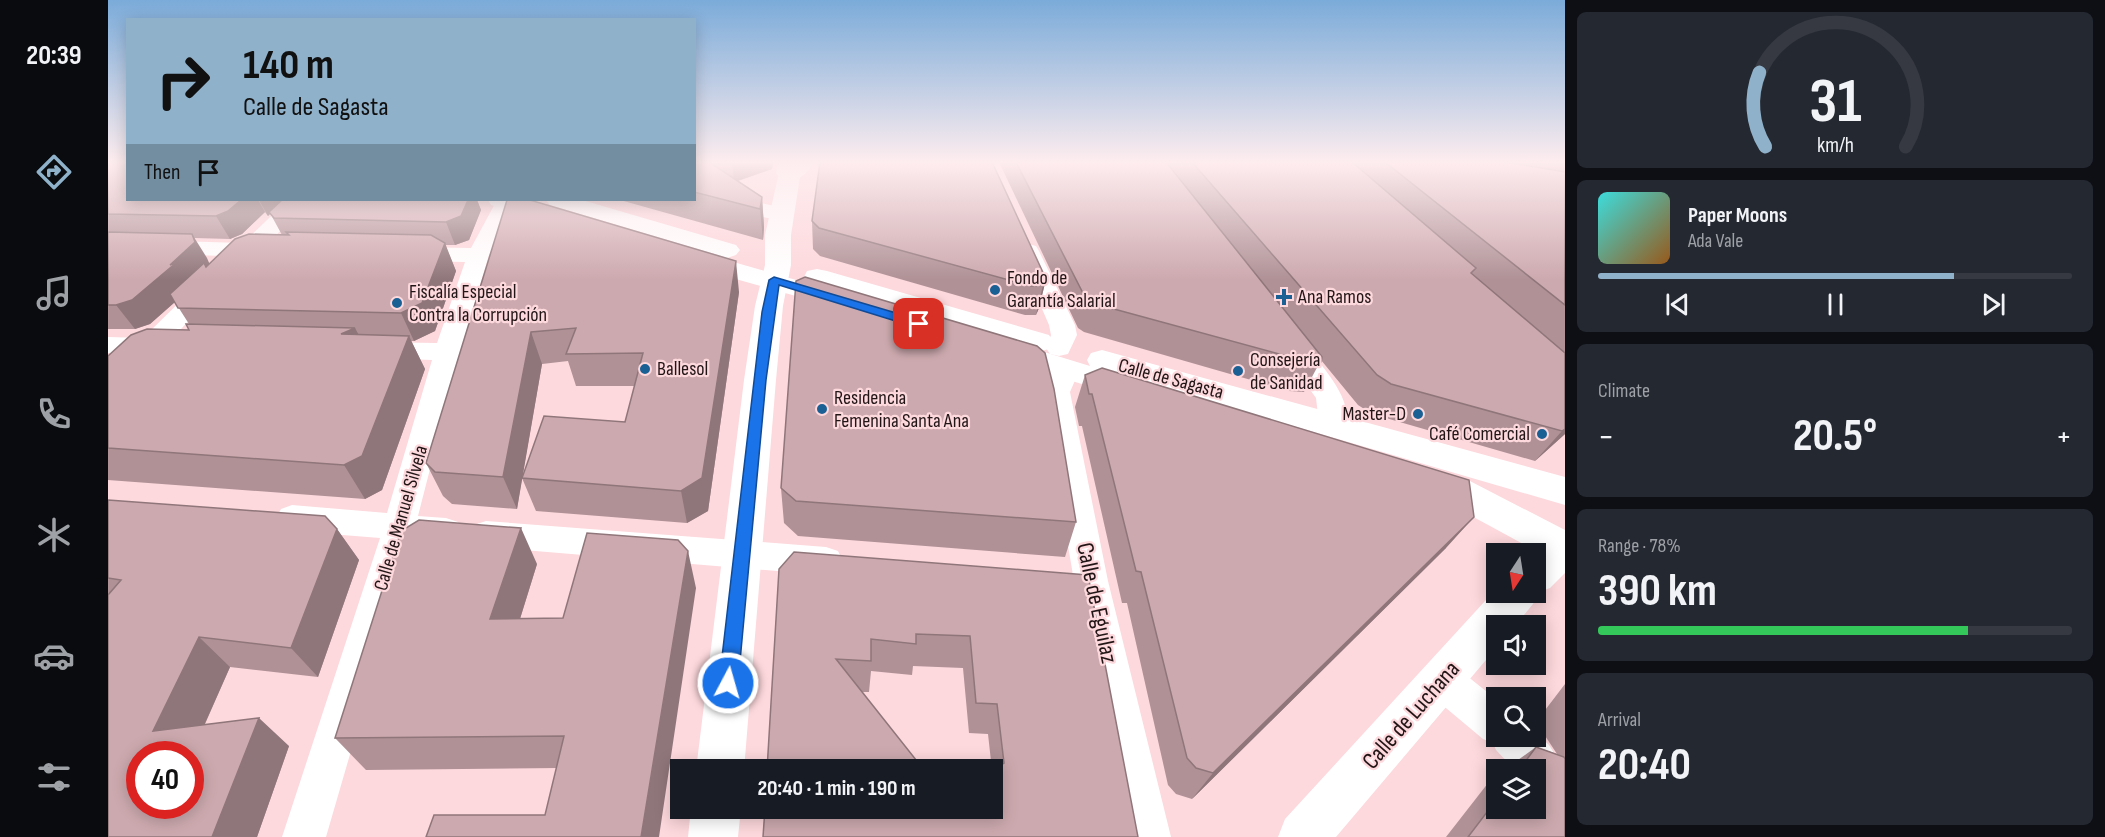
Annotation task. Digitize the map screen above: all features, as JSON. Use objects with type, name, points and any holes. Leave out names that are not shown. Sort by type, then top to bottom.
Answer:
[{"type":"main road","name":"Calle de Sagasta","points":[[502,201],[776,273],[1063,358],[1448,487],[1565,549]]},
{"type":"main road","name":"Calle de Sagasta","points":[[561,201],[776,273]]},
{"type":"main road","points":[[721,759],[768,312],[776,273],[778,241],[785,201]]},
{"type":"main road","name":"Calle de Sagasta","points":[[1063,358],[1333,424],[1565,491]]},
{"type":"main road","points":[[1546,567],[1565,549]]},
{"type":"main road","name":"Calle de Luchana","points":[[1303,837],[1509,603]]},
{"type":"main road","points":[[713,837],[715,819]]},
{"type":"street","points":[[108,388],[148,346],[298,201]]},
{"type":"street","name":"Calle de Manuel Silvela","points":[[304,837],[389,566],[447,352],[478,255],[502,201]]},
{"type":"street","points":[[744,201],[754,208],[782,213]]},
{"type":"street","name":"Calle de Eguilaz","points":[[1018,227],[1062,325],[1063,358],[1056,392],[1077,580],[1149,837]]},
{"type":"street","points":[[108,246],[282,251]]},
{"type":"street","points":[[385,253],[478,255]]},
{"type":"street","points":[[1274,323],[1325,389],[1332,407],[1333,424]]},
{"type":"street","points":[[108,345],[178,347]]},
{"type":"street","points":[[350,350],[447,352]]},
{"type":"street","points":[[261,515],[851,562]]},
{"type":"street","points":[[1442,680],[1486,716]]},
{"type":"street","points":[[1521,747],[1534,760],[1565,810]]},
{"type":"building","points":[[108,201],[240,201],[228,211],[216,216],[108,214]]},
{"type":"building","points":[[281,201],[468,201],[461,216],[446,222],[274,218],[269,212]]},
{"type":"building","points":[[507,201],[534,201],[736,261],[702,478],[681,491],[522,478],[544,416],[625,422],[643,353],[566,354],[576,328],[531,332],[503,477],[435,472],[426,463]]},
{"type":"building","points":[[729,201],[761,201],[760,209]]},
{"type":"building","points":[[815,201],[1010,201],[1046,279],[1043,285],[1031,286],[819,228],[812,221]]},
{"type":"building","points":[[1036,201],[1197,201],[1322,357],[1321,362],[1305,361],[1092,303],[1086,299]]},
{"type":"building","points":[[1226,201],[1398,201],[1476,268],[1471,273],[1565,353],[1565,429],[1562,431],[1391,384],[1377,375]]},
{"type":"building","points":[[1434,201],[1565,201],[1565,305]]},
{"type":"building","points":[[108,232],[192,234],[195,242],[170,265],[177,262],[132,300],[108,305]]},
{"type":"building","points":[[286,232],[431,235],[445,243],[422,303],[401,313],[178,308],[170,294],[204,263],[206,267],[235,239],[249,234],[289,235]]},
{"type":"building","points":[[805,277],[1037,346],[1045,353],[1054,389],[1076,522],[796,501],[781,488],[796,281]]},
{"type":"building","points":[[186,324],[355,328],[341,334],[409,336],[362,456],[344,465],[108,448],[108,356],[131,335],[147,329],[189,330]]},
{"type":"building","points":[[1102,368],[1469,480],[1474,517],[1213,773],[1196,768],[1187,758],[1141,572],[1136,571],[1092,394],[1089,394],[1085,375]]},
{"type":"building","points":[[108,500],[325,516],[337,529],[291,648],[199,637],[153,731],[259,718],[212,837],[108,837],[108,595],[121,580],[108,578]]},
{"type":"building","points":[[419,520],[521,528],[490,619],[563,618],[587,533],[678,540],[688,551],[641,837],[426,837],[434,815],[545,815],[564,736],[335,738],[401,531]]},
{"type":"building","points":[[794,552],[1088,575],[1138,837],[763,837],[764,819],[1003,819],[1004,763],[997,704],[976,703],[970,636],[916,634],[916,644],[871,639],[871,661],[836,659],[915,759],[768,759],[779,569]]},
{"type":"building","points":[[1536,747],[1565,759],[1565,837],[1468,837],[1486,813],[1486,819],[1546,819],[1546,759],[1527,759]]},
{"type":"place","name":"Fondo de Garantía Salarial","points":[[995,290]]},
{"type":"place","name":"Ana Ramos","points":[[1284,297]]},
{"type":"place","name":"Fiscalía Especial Contra la Corrupción","points":[[397,303]]},
{"type":"place","name":"Ballesol","points":[[645,369]]},
{"type":"place","name":"Consejería de Sanidad","points":[[1238,371]]},
{"type":"place","name":"Residencia Femenina Santa Ana","points":[[822,409]]},
{"type":"place","name":"Master-D","points":[[1418,414]]},
{"type":"place","name":"Café Comercial","points":[[1542,434]]},
{"type":"route","points":[[728,683],[759,380],[774,280],[919,324]]}]
